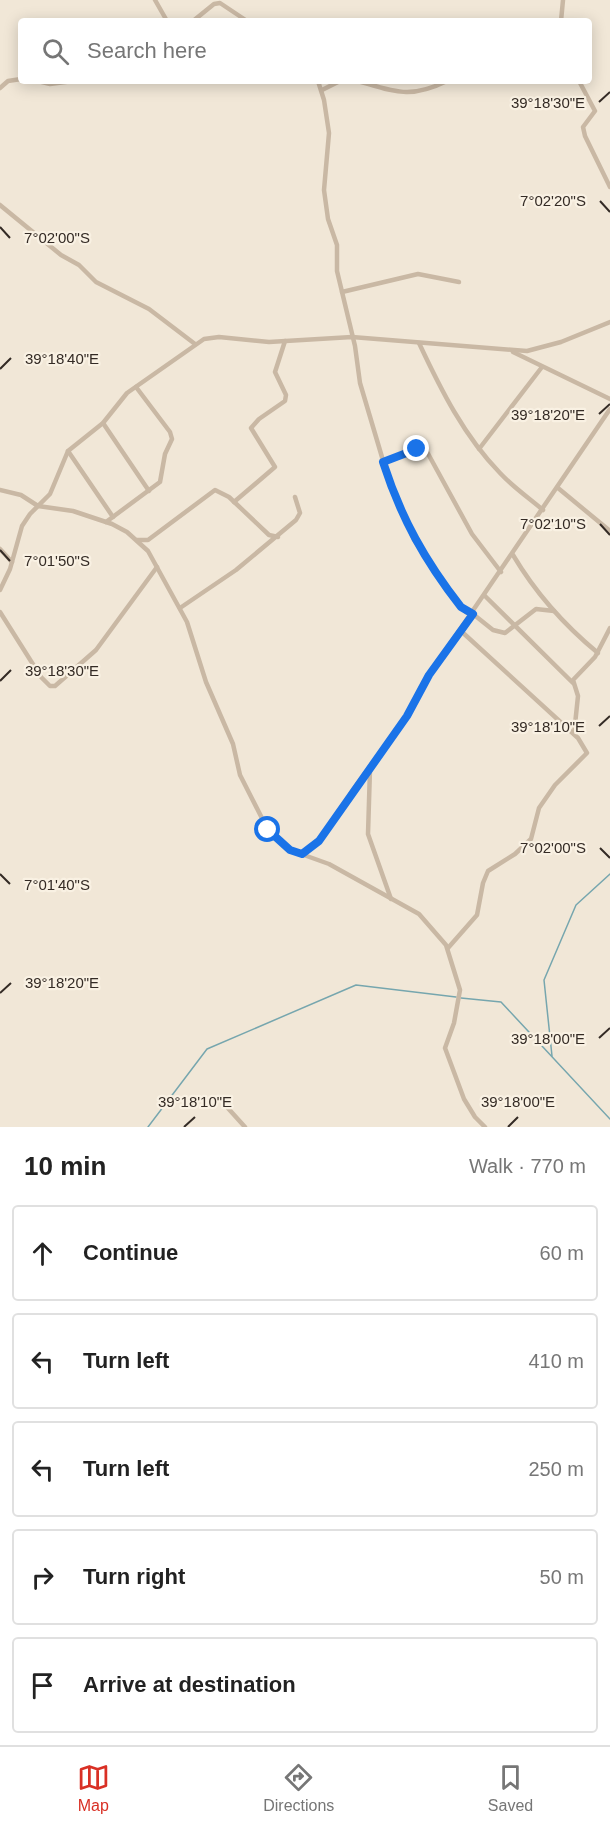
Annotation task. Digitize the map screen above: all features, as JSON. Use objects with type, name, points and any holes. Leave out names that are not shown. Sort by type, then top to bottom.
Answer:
[{"type":"street","points":[[155,0],[165,18]]},
{"type":"street","points":[[561,18],[563,0]]},
{"type":"street","points":[[197,18],[214,4],[221,2],[243,18]]},
{"type":"street","points":[[0,88],[8,81],[18,79]]},
{"type":"street","points":[[319,84],[329,137],[324,190],[328,219],[337,245],[336,265],[360,383],[383,462],[414,540],[461,607],[498,634],[505,633],[516,626],[536,609],[554,611]]},
{"type":"street","points":[[322,90],[334,84]]},
{"type":"street","points":[[368,84],[396,92],[416,94],[440,84]]},
{"type":"street","points":[[581,84],[595,111],[584,127],[585,136],[610,186]]},
{"type":"street","points":[[0,205],[61,255],[79,265],[96,282],[149,309],[195,344]]},
{"type":"street","points":[[342,292],[418,274],[459,282]]},
{"type":"street","points":[[0,589],[12,562],[22,526],[50,494],[68,451],[103,423],[116,405],[136,387],[204,339],[219,337],[285,341],[352,337],[507,350],[538,348],[610,322]]},
{"type":"street","points":[[234,502],[275,467],[251,428],[259,419],[285,401],[286,395],[275,372],[285,341]]},
{"type":"street","points":[[419,343],[441,391],[479,448],[503,476],[543,510]]},
{"type":"street","points":[[507,350],[610,399]]},
{"type":"street","points":[[479,448],[543,367]]},
{"type":"street","points":[[106,522],[149,491],[162,478],[165,454],[172,437],[136,387]]},
{"type":"street","points":[[302,854],[314,845],[330,826],[407,716],[429,675],[473,614],[610,409]]},
{"type":"street","points":[[103,423],[149,491]]},
{"type":"street","points":[[383,462],[421,448],[426,450],[471,534],[501,572]]},
{"type":"street","points":[[68,451],[113,517]]},
{"type":"street","points":[[558,488],[610,531]]},
{"type":"street","points":[[0,490],[21,495],[38,507],[73,511],[127,532],[137,540],[158,567],[180,608],[206,682],[233,744],[240,775],[259,808],[263,822],[279,842],[353,876],[426,920],[448,948],[460,990],[454,1023],[445,1048],[464,1099],[485,1127]]},
{"type":"street","points":[[137,540],[148,540],[212,491],[221,491],[269,535],[278,537]]},
{"type":"street","points":[[180,608],[237,570],[278,537],[299,516],[300,506],[295,496]]},
{"type":"street","points":[[0,549],[12,562]]},
{"type":"street","points":[[513,555],[524,575],[554,611],[569,628],[598,653]]},
{"type":"street","points":[[0,612],[41,676],[50,686],[55,687],[96,650],[158,567]]},
{"type":"street","points":[[485,596],[573,683]]},
{"type":"street","points":[[574,735],[578,701],[573,683],[574,677],[598,653],[610,628]]},
{"type":"street","points":[[448,948],[477,915],[483,883],[488,871],[515,854],[531,839],[539,808],[555,785],[587,753],[584,744],[461,631]]},
{"type":"street","points":[[370,767],[368,834],[391,899]]},
{"type":"street","points":[[226,1106],[245,1127]]},
{"type":"waterway","points":[[552,1056],[544,980],[576,905],[610,874]]},
{"type":"waterway","points":[[148,1127],[207,1049],[356,985],[456,997]]},
{"type":"waterway","points":[[461,998],[501,1002],[610,1119]]},
{"type":"route","points":[[268,830],[290,850],[302,854],[319,841],[407,716],[429,675],[473,614],[461,607],[424,557],[405,521],[387,474],[383,462],[417,449]]}]
